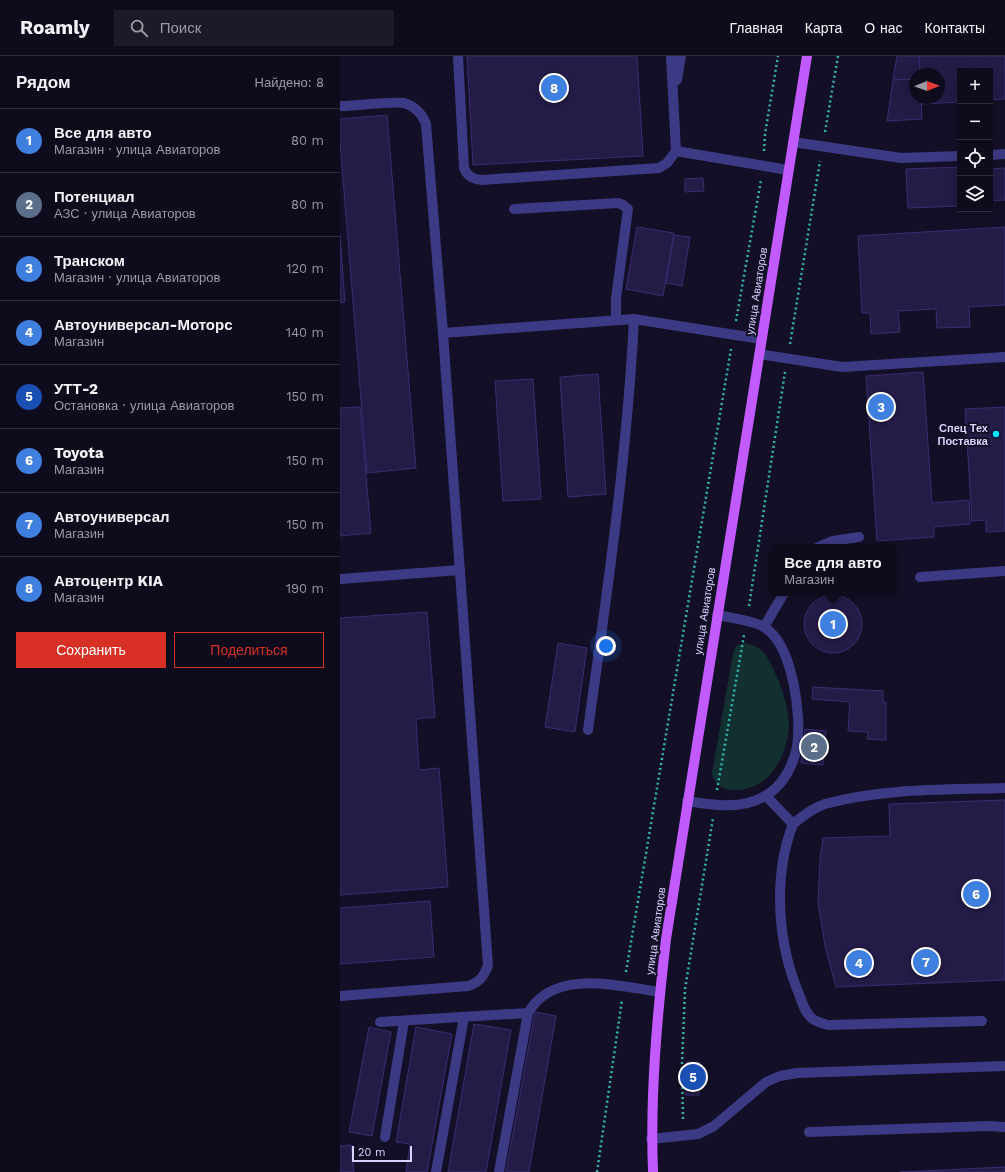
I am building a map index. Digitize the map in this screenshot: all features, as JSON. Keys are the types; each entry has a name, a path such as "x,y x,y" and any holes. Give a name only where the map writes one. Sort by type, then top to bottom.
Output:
{"main road":[{"name":"улица Авиаторов","path":"652,1172 651,1139 654,1054 666,939 807,56"}],"lane":[{"path":"458,56 464,168 468,175 474,179 482,180 658,168 667,163 676,151 672,56"},
{"path":"673,102 681,56"},
{"path":"340,106 403,103 422,115 426,124 443,333 488,966 484,976 477,983 468,986 340,996"},
{"path":"793,142 901,158 957,156"},
{"path":"676,151 788,170"},
{"path":"993,155 1005,154"},
{"path":"514,209 618,203 624,204 628,209 616,298 616,319"},
{"path":"443,333 616,319 634,319 761,339"},
{"path":"588,730 618,505 631,371 634,319"},
{"path":"759,354 842,367 1005,358"},
{"path":"826,544 833,541 859,537"},
{"path":"340,579 460,570"},
{"path":"920,577 1005,571"},
{"path":"764,627 782,596"},
{"path":"687,801 715,805 743,804 766,796 779,786 788,772 796,747 798,724 797,707 787,659 779,644 764,627 717,615"},
{"path":"982,1021 828,1025 814,1020 805,1009 796,988 788,960 783,932 781,882 788,839 793,824 808,812 824,805 875,795 902,792 1005,788"},
{"path":"766,796 793,824"},
{"path":"499,1172 528,1013 534,1002 542,995 568,986 588,983 660,992"},
{"path":"380,1022 528,1013"},
{"path":"436,1172 464,1017"},
{"path":"385,1137 404,1021"},
{"path":"651,1139 698,1134 714,1126 766,1082 780,1076 796,1073 1005,1066"},
{"path":"809,1132 990,1126 1005,1127"}],"path":[{"path":"597,1172 624,987 660,764 763,166 765,134 778,56"},
{"path":"683,1119 682,1065 685,989 746,622 787,359 838,56"}],"green space":[{"path":"744,643 751,644 760,649 770,662 785,698 789,726 783,753 769,776 763,782 755,786 746,789 729,790 721,787 715,781 712,773 733,654 736,646"}],"building":[{"path":"467,56 637,56 643,156 473,165"},
{"path":"897,56 919,56 920,68 909,68 909,79 893,80"},
{"path":"919,56 1005,56 1005,99 993,100 993,68 957,68 957,102 945,103 945,68 920,68"},
{"path":"909,79 909,104 921,104 922,119 887,121 893,80"},
{"path":"387,115 416,468 367,473 340,142 340,119"},
{"path":"957,167 957,206 908,208 906,169"},
{"path":"1005,168 1005,200 993,201 993,169"},
{"path":"703,178 704,191 685,192 685,179"},
{"path":"637,227 674,233 663,296 626,289"},
{"path":"1005,227 1005,305 969,307 970,327 937,328 936,309 898,311 900,332 871,334 870,313 862,313 858,236"},
{"path":"340,235 345,302 340,303"},
{"path":"674,235 690,237 682,286 666,283"},
{"path":"923,372 932,503 969,500 970,524 934,527 934,537 877,541 866,376"},
{"path":"598,374 606,494 568,497 560,377"},
{"path":"533,379 541,499 503,501 495,381"},
{"path":"360,407 371,533 340,536 340,408"},
{"path":"1005,407 1005,531 986,532 986,520 972,521 965,409"},
{"path":"824,596 844,597 854,603 862,618 862,630 854,645 839,653 827,653 812,645 804,630 804,618 812,603"},
{"path":"427,612 435,717 416,719 419,770 439,768 448,887 340,895 340,618"},
{"path":"558,643 587,648 575,732 545,727"},
{"path":"813,687 883,691 883,702 886,702 886,740 867,739 868,732 848,731 850,702 812,699"},
{"path":"805,729 826,731 823,765 801,763"},
{"path":"1005,800 1005,980 836,987 825,946 818,903 820,860 823,838 890,836 889,804"},
{"path":"430,901 434,957 340,964 340,908"},
{"path":"535,1012 556,1016 529,1172 506,1172"},
{"path":"474,1024 511,1030 486,1172 448,1172"},
{"path":"369,1027 391,1032 372,1136 349,1132"},
{"path":"416,1027 452,1034 427,1172 406,1172 410,1144 396,1142"},
{"path":"686,1062 699,1062 699,1095 686,1095"},
{"path":"351,1145 354,1172 340,1172 340,1146"},
{"path":"1005,1167 1005,1172 900,1172"}],"place":[{"name":"Автоцентр KIA","path":"554,88"},
{"name":"Транском","path":"881,407"},
{"name":"Спец Тех Поставка","path":"996,434"},
{"name":"Все для авто","path":"833,624"},
{"name":"Потенциал","path":"814,747"},
{"name":"Toyota","path":"976,894"},
{"name":"Автоуниверсал","path":"926,962"},
{"name":"Автоуниверсал-Моторс","path":"859,963"},
{"name":"УТТ-2","path":"693,1077"}]}
